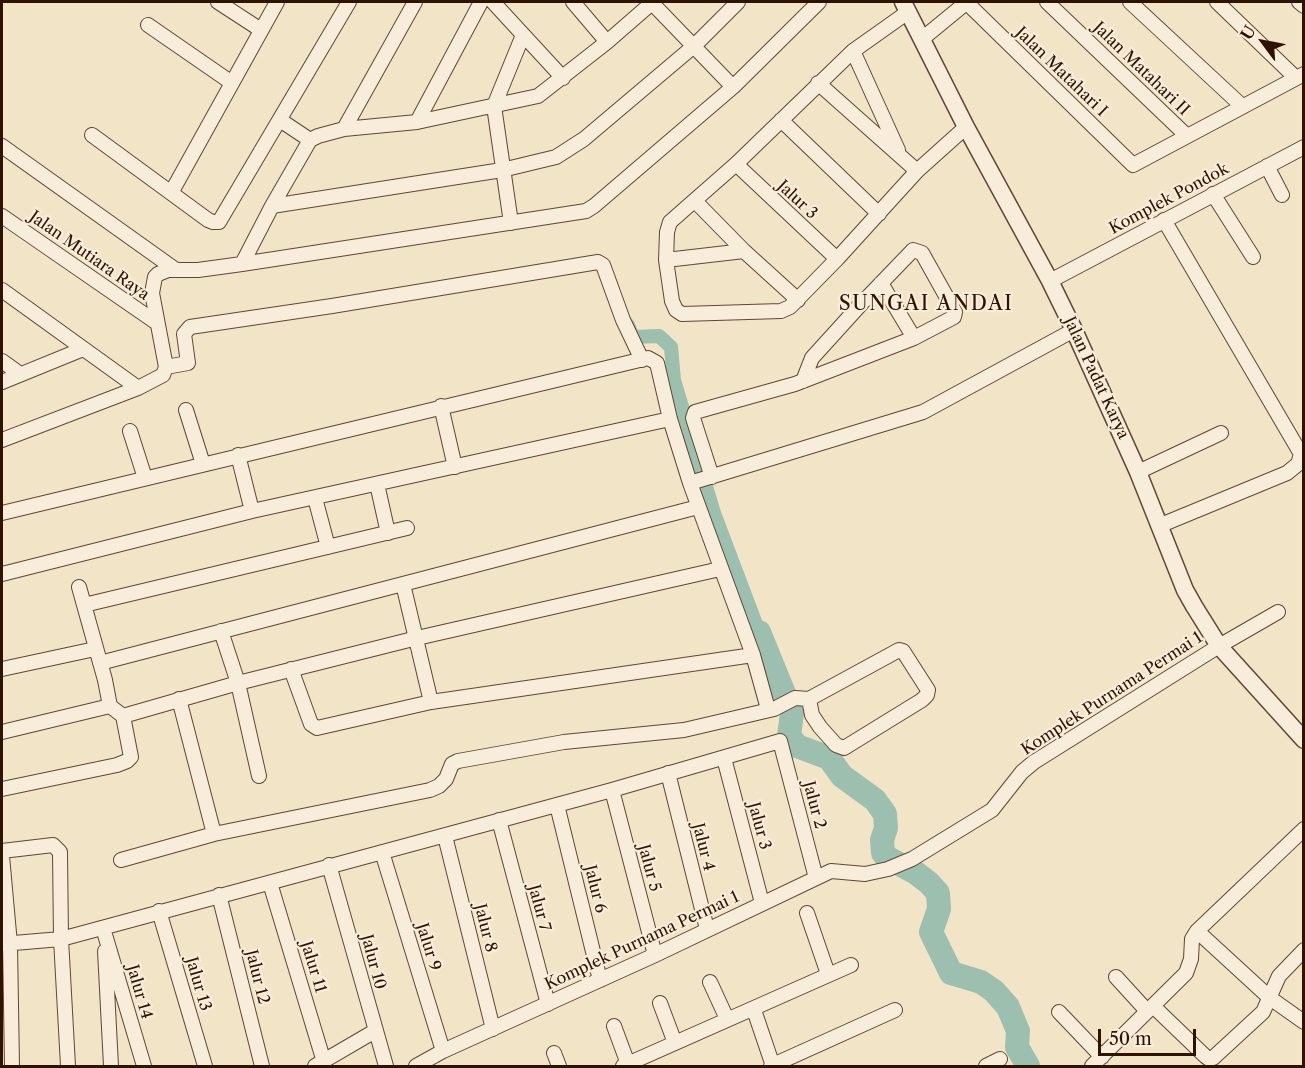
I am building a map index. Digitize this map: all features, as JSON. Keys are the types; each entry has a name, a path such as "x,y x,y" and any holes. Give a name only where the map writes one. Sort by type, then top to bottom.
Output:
{"street":[{"path":"218,2 261,30"},
{"path":"171,193 277,2"},
{"path":"92,135 208,220 219,222 349,2"},
{"path":"344,129 415,2"},
{"path":"417,122 481,2"},
{"path":"493,2 563,78"},
{"path":"573,2 607,42"},
{"path":"242,264 310,140 344,129 417,122 538,96 607,42 652,2 733,87"},
{"path":"272,206 502,170 546,160 570,149 693,46 738,2"},
{"path":"2,440 138,388 159,378 165,372 152,293 155,277 168,270 198,270 242,264 576,213 594,206 733,87 819,2"},
{"path":"921,39 967,2"},
{"name":"Jalan Matahari I","path":"967,2 1133,165 1187,136"},
{"name":"Jalan Matahari II","path":"1047,2 1187,136"},
{"path":"1130,2 1242,106"},
{"path":"1187,136 1300,76 1217,2"},
{"path":"1299,2 1304,6"},
{"path":"905,7 818,83 736,164 670,222 667,232 666,260 672,301 676,310 682,314 780,311 798,300 917,171 966,127"},
{"name":"Jalan Padat Karya","path":"905,7 1074,330 1161,525 1185,590 1219,646 1304,740"},
{"path":"148,25 232,83"},
{"path":"511,223 494,106 523,35"},
{"path":"853,51 900,154"},
{"path":"818,83 917,171"},
{"path":"280,120 310,140"},
{"path":"781,120 879,214"},
{"path":"2,146 176,270"},
{"name":"Komplek Pondok","path":"1050,281 1304,147"},
{"name":"Jalur 3","path":"736,164 837,259"},
{"path":"1267,166 1282,195"},
{"path":"1213,195 1253,257"},
{"path":"695,201 744,251 798,300"},
{"name":"Jalan Mutiara Raya","path":"2,216 157,324"},
{"path":"1161,525 1287,473 1298,464 1301,454 1164,220"},
{"path":"774,707 698,507 702,480 693,417 695,412 803,381 914,338 950,320 955,312 922,253 913,250 812,358 803,381"},
{"path":"666,260 744,251"},
{"path":"166,367 188,363 184,334 193,326 332,306 598,262 603,265 623,320 642,360"},
{"path":"882,283 914,338"},
{"path":"2,290 138,388"},
{"path":"702,480 923,412 1074,330"},
{"path":"2,382 83,349"},
{"path":"2,513 648,358 657,363 670,419 702,480"},
{"path":"2,361 20,374"},
{"path":"441,406 455,467"},
{"path":"186,410 203,464"},
{"path":"2,574 252,511 670,419"},
{"path":"130,431 144,478"},
{"path":"1138,472 1221,433"},
{"path":"237,455 252,511"},
{"path":"376,484 388,533"},
{"path":"315,498 327,547"},
{"path":"100,663 698,507"},
{"path":"84,605 407,528"},
{"path":"123,716 291,669 720,569"},
{"path":"403,584 432,702"},
{"path":"2,789 117,765 131,757 123,716 110,706 79,588"},
{"name":"Komplek Purnama Permai 1","path":"416,1066 831,871 865,874 888,869 912,859 992,810 1022,772 1034,762 1219,646 1278,612"},
{"path":"221,631 238,683 260,776"},
{"path":"3,665 95,649"},
{"path":"121,860 214,834 430,790 439,786 446,779 452,764 459,761 564,742 684,730 774,707 802,699 899,650 903,651 927,690 927,695 922,700 844,748 836,745 820,727 802,699"},
{"path":"291,669 311,724 317,728 432,702 753,655"},
{"path":"179,699 214,834"},
{"path":"2,732 110,706"},
{"name":"Jalur 2","path":"724,758 780,741 816,878"},
{"path":"6,944 61,939 724,758"},
{"name":"Jalur 3","path":"724,758 762,903"},
{"name":"Jalur 4","path":"668,773 707,929"},
{"name":"Jalur 5","path":"612,790 655,955"},
{"name":"Jalur 6","path":"557,805 600,980"},
{"name":"Jalur 7","path":"499,820 548,1004"},
{"path":"1059,1012 1097,1062 1186,973 1190,966 1192,939 1197,931 1304,829"},
{"name":"Jalur 8","path":"445,836 493,1029"},
{"path":"2,851 53,845 60,852 61,939 68,1066"},
{"name":"Jalur 9","path":"381,852 443,1052"},
{"path":"2,856 12,1066"},
{"name":"Jalur 10","path":"329,865 386,1066"},
{"name":"Jalur 11","path":"270,883 320,1064"},
{"name":"Jalur 12","path":"219,895 262,1066"},
{"name":"Jalur 13","path":"159,911 205,1066"},
{"path":"807,913 828,974"},
{"path":"103,928 111,1066"},
{"name":"Jalur 14","path":"103,928 144,1066"},
{"path":"1197,931 1270,998 1304,1023"},
{"path":"1116,977 1209,1059 1258,1018 1279,976 1304,950"},
{"path":"614,1026 625,1066 851,965"},
{"path":"710,982 727,1019"},
{"path":"660,1003 675,1043"},
{"path":"754,1010 772,1066 895,1010"},
{"path":"320,1064 375,1031"},
{"path":"986,1066 1000,1059"}],"waterway":[{"path":"628,325 633,337 659,336 671,347 674,380 714,513 759,632"},
{"path":"759,632 792,713 789,736 797,746 829,758 842,776 875,800 885,814 883,853 916,873 938,893 939,909 931,932 951,973 981,982 994,991 1008,1007 1018,1031 1017,1047 1028,1066"}],"district":[{"name":"SUNGAI ANDAI","path":"926,304"}]}
